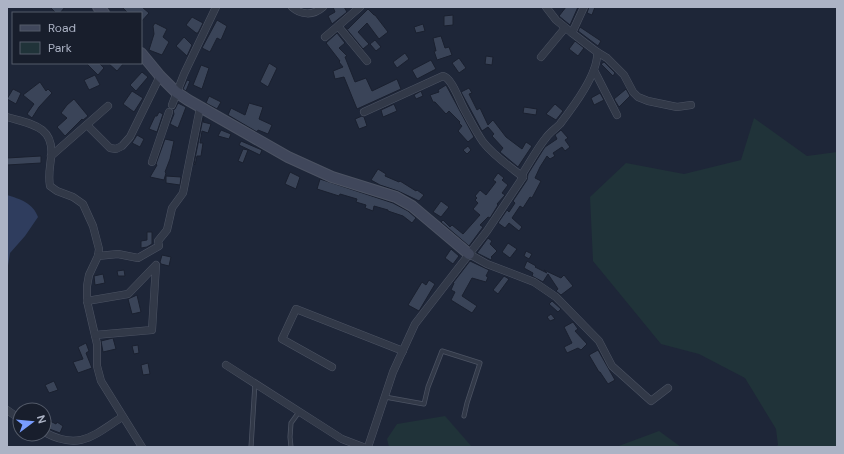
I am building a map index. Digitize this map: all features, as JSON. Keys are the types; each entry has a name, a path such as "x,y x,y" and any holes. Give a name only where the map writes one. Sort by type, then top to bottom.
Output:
{"street":[{"path":"152,162 176,92 216,7"},
{"path":"292,7 302,14 313,12 323,7"},
{"path":"325,37 360,7"},
{"path":"546,7 556,20 565,28 607,58 624,75 633,92 638,97 648,101 677,107 691,104"},
{"path":"572,33 584,7"},
{"path":"338,26 367,61"},
{"path":"541,57 565,28"},
{"path":"368,447 393,372 415,324 487,231 523,177 523,173 545,139 559,124 581,94 594,70 598,59 597,52"},
{"path":"142,54 176,92 200,108 288,157 332,177 396,197 412,206 469,254 487,264 534,282 556,297 599,341 612,366 651,401 668,388"},
{"path":"594,70 618,115"},
{"path":"87,125 110,148 116,149 122,146 130,137 160,76"},
{"path":"364,112 443,76 446,77 451,82 464,110 483,141 497,157 523,177"},
{"path":"51,156 108,106"},
{"path":"98,256 118,254 138,258 159,246 158,241 167,230 172,208 183,193 200,108"},
{"path":"7,117 42,129 48,136 51,156 48,177 50,186 57,191 73,196 83,204 93,226 99,249 98,256 88,275 87,286 88,300 97,344 97,366 101,381 142,447"},
{"path":"88,300 128,294 156,265 152,330 95,335"},
{"path":"332,367 282,339 296,309 402,351"},
{"path":"226,365 342,439 363,447"},
{"path":"52,436 77,444 122,417"}],"lane":[{"path":"385,397 424,404 428,387 442,351 480,363 464,416"},
{"path":"251,447 255,383"},
{"path":"290,447 291,423 300,411"}],"green space":[{"path":"754,118 807,156 837,152 837,447 776,447 778,445 776,429 745,378 699,354 661,344 593,261 590,197 626,163 684,174 741,160"},
{"path":"445,416 472,447 389,447 387,439 397,424"},
{"path":"659,431 681,447 616,447"}],"water":[{"path":"7,195 21,200 29,205 36,212 38,217 25,236 10,253 7,272"}],"building":[{"path":"50,7 65,7 61,12 55,12"},
{"path":"122,7 142,7 149,13 142,21 142,12 127,12"},
{"path":"333,7 344,7 347,12 332,24 328,16 335,12"},
{"path":"566,7 578,7 570,25 559,16"},
{"path":"589,7 595,7 592,15 587,13"},
{"path":"368,9 375,15 388,32 379,39 367,23 358,32 369,44 363,49 345,27 348,29"},
{"path":"453,15 453,25 444,26 444,16"},
{"path":"192,17 203,23 198,33 186,25"},
{"path":"217,20 227,26 221,40 217,38 210,52 202,48"},
{"path":"155,23 167,29 163,37 169,42 162,55 149,50 154,34 153,26"},
{"path":"423,24 425,31 416,33 414,27"},
{"path":"580,27 601,41 598,46 578,31"},
{"path":"337,33 345,43 339,48 347,56 345,57 355,82 366,78 372,91 397,79 401,89 357,109 344,77 335,79 333,71 343,67 326,43"},
{"path":"441,36 445,48 449,47 452,55 437,60 434,51 436,51 433,38"},
{"path":"184,37 192,45 187,56 176,46"},
{"path":"375,40 381,47 376,51 370,44"},
{"path":"575,41 584,48 578,56 569,49"},
{"path":"405,53 409,59 397,68 393,62"},
{"path":"486,56 493,57 492,65 485,64"},
{"path":"459,58 466,68 459,73 452,63"},
{"path":"431,60 436,69 417,79 412,70"},
{"path":"604,62 615,73 613,76 601,64"},
{"path":"269,63 277,68 268,87 260,82"},
{"path":"87,64 100,64 104,68 98,75"},
{"path":"109,64 123,64 117,71"},
{"path":"201,65 209,68 202,89 193,85"},
{"path":"142,72 148,77 136,91 130,85"},
{"path":"95,75 100,85 89,90 84,80"},
{"path":"187,80 190,81 186,91 183,89"},
{"path":"40,82 46,91 48,89 52,93 39,107 32,118 27,114 34,104 23,95"},
{"path":"446,85 474,137 468,142 458,131 462,126 459,123 460,122 449,111 446,114 435,102 433,102 430,95 439,92 438,90"},
{"path":"469,88 472,93 469,94 477,110 480,108 488,125 493,120 506,137 522,149 526,142 532,146 518,167 500,152 503,148 492,136 494,134 488,127 482,131 461,92"},
{"path":"13,89 21,93 16,104 7,99"},
{"path":"626,89 630,96 619,107 614,99"},
{"path":"132,91 143,98 134,112 123,104"},
{"path":"421,91 423,96 416,99 414,95"},
{"path":"600,93 604,100 594,105 591,98"},
{"path":"209,96 221,102 217,109 206,103"},
{"path":"74,99 88,116 83,120 82,119 65,136 57,127 67,118 61,113"},
{"path":"178,103 186,107 178,128 170,124 174,114 173,110"},
{"path":"249,103 263,107 259,119 272,125 268,134 258,130 257,132 228,115 231,108 245,115"},
{"path":"394,104 397,111 383,117 381,110"},
{"path":"555,104 563,111 556,120 546,114"},
{"path":"524,107 537,109 536,115 523,113"},
{"path":"159,112 163,114 157,132 149,129 155,116 157,116"},
{"path":"362,116 364,117 367,126 359,129 355,119"},
{"path":"203,118 203,122 211,124 208,133 202,131 200,143 203,143 201,156 197,156 195,165 194,164"},
{"path":"221,130 231,134 229,139 218,136"},
{"path":"561,130 568,138 565,140 570,147 565,151 562,147 553,153 555,156 550,159 547,156 540,167 535,178 541,181 532,198 530,197 523,208 520,206 512,218 522,227 519,231 509,223 505,228 498,223 507,210 509,212 515,203 513,201 527,180 528,174 545,147 557,139 555,135"},
{"path":"137,135 144,139 140,147 132,143"},
{"path":"165,139 174,141 164,180 150,177 157,165 156,164"},
{"path":"241,141 262,150 260,155 239,145"},
{"path":"468,146 471,150 467,154 463,150"},
{"path":"243,149 248,150 243,163 238,161"},
{"path":"41,156 41,163 7,165 7,158"},
{"path":"378,169 386,174 385,176 399,182 400,181 424,195 419,201 371,180"},
{"path":"290,172 300,177 296,189 285,184"},
{"path":"498,173 504,178 502,180 508,185 502,193 505,195 497,204 498,205 490,218 488,217 480,225 483,227 469,246 441,222 443,220 450,227 452,225 463,234 480,215 473,209 478,203 475,200 477,198 475,196 480,190 486,195 496,182 493,180"},
{"path":"166,176 181,177 180,185 166,183"},
{"path":"320,179 393,203 408,211 416,218 412,223 403,216 388,210 374,206 373,211 365,208 366,205 356,202 357,199 340,194 339,196 317,189"},
{"path":"441,201 449,207 441,217 433,212"},
{"path":"147,232 152,232 152,244 141,248 141,241 147,240"},
{"path":"488,238 492,241 490,244 497,251 491,257 491,260 477,253"},
{"path":"508,243 517,249 510,258 502,252"},
{"path":"451,249 459,256 453,264 445,258"},
{"path":"526,251 532,254 529,259 524,256"},
{"path":"162,255 171,257 169,266 161,264 160,262"},
{"path":"470,261 489,270 486,276 488,277 486,282 472,278 462,296 477,306 472,313 451,300 455,292 451,290 453,283"},
{"path":"527,261 547,273 544,270 561,278 564,275 573,286 561,295 556,291 558,289 548,274 543,282 532,276 533,273 524,268"},
{"path":"124,270 125,276 118,276 117,271"},
{"path":"103,274 105,283 95,285 94,276"},
{"path":"504,276 509,279 498,294 493,290"},
{"path":"429,280 435,284 419,311 408,305 422,282 426,285"},
{"path":"137,295 141,312 132,314 128,299"},
{"path":"552,301 561,309 558,312 549,304"},
{"path":"551,314 555,319 550,321 547,317"},
{"path":"573,322 578,329 575,331 587,344 581,350 578,348 567,353 564,347 572,343 564,327"},
{"path":"113,338 116,349 103,352 101,341"},
{"path":"86,343 89,351 86,353 92,368 78,373 73,362 83,359 78,347"},
{"path":"138,345 139,353 134,354 132,346"},
{"path":"598,350 615,380 608,384 589,355"},
{"path":"148,363 150,374 143,375 141,365"},
{"path":"54,381 58,390 49,393 45,385"},
{"path":"52,422 56,424 57,422 63,426 60,433 52,430"}]}
